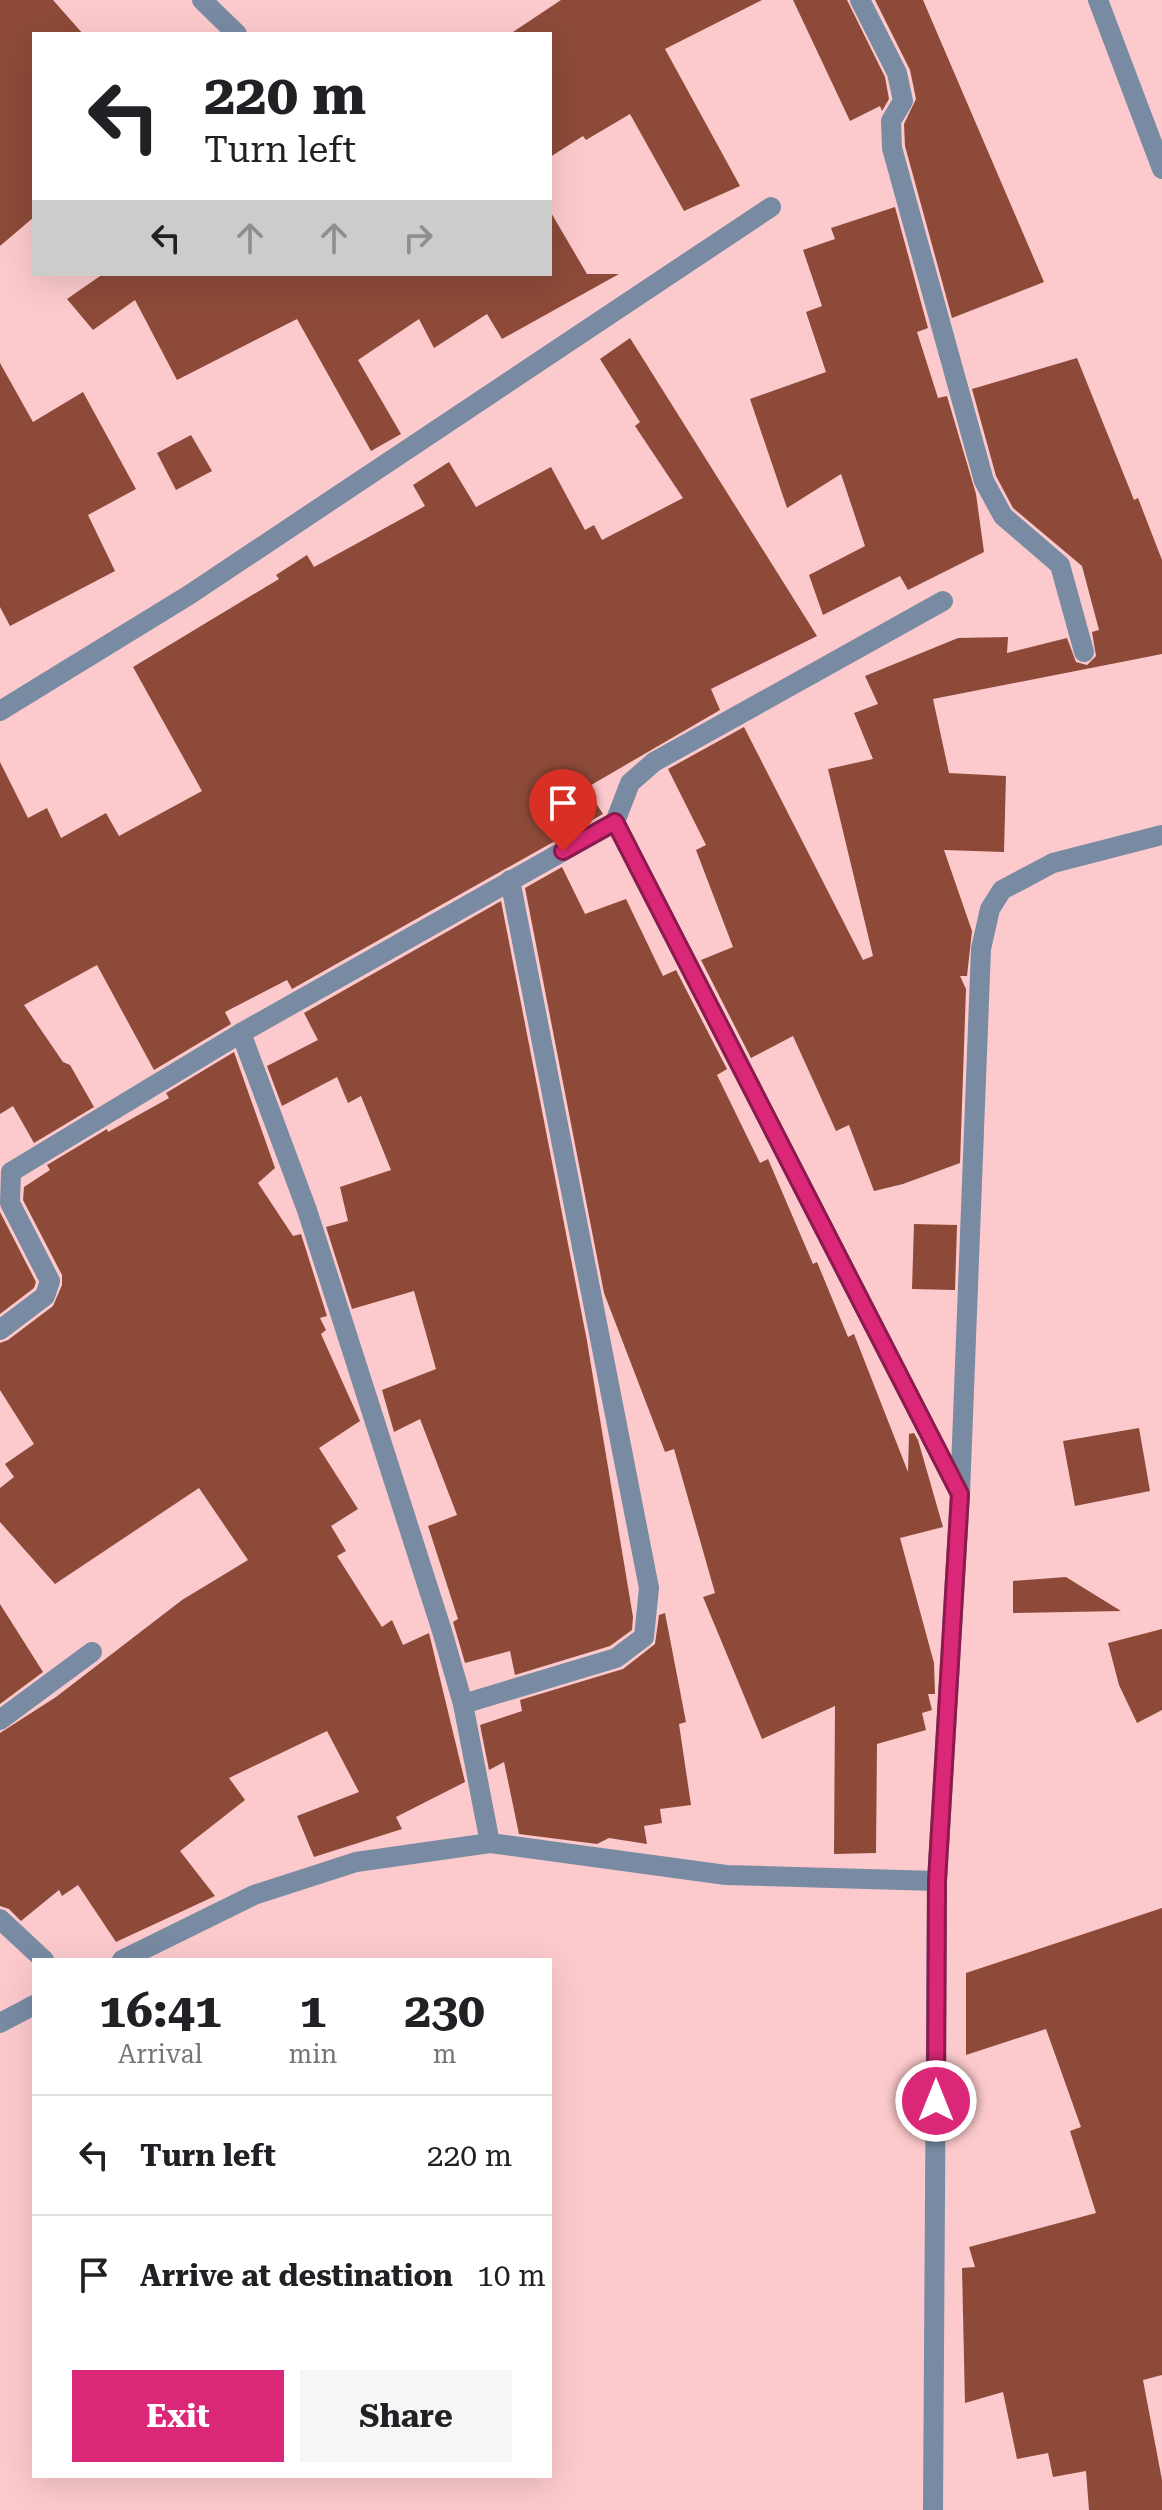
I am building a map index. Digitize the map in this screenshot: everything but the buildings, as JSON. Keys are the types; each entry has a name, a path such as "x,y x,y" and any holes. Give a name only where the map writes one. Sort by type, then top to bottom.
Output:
{"street":[{"path":"202,0 235,32"},
{"path":"860,0 897,73 903,101 891,121 892,148 984,481 1003,516 1060,565 1084,652"},
{"path":"1098,0 1162,169"},
{"path":"0,711 189,595 771,207"},
{"path":"0,1330 45,1296 50,1281 10,1203 11,1172 241,1033 615,822 630,783 654,762 943,601"},
{"path":"615,822 960,1494"},
{"path":"933,2510 937,1881 960,1494 981,949 990,909 1002,890 1053,863 1162,835"},
{"path":"463,1704 616,1658 644,1637 649,1588 510,880"},
{"path":"241,1033 307,1210 463,1704 490,1843"},
{"path":"0,1720 92,1652"},
{"path":"126,1958 254,1895 356,1862 490,1843 726,1875 937,1881"},
{"path":"0,1919 42,1958"},
{"path":"0,2023 32,2006"}],"route":[{"path":"563,851 615,822 960,1494 937,1881 936,2101"}]}
